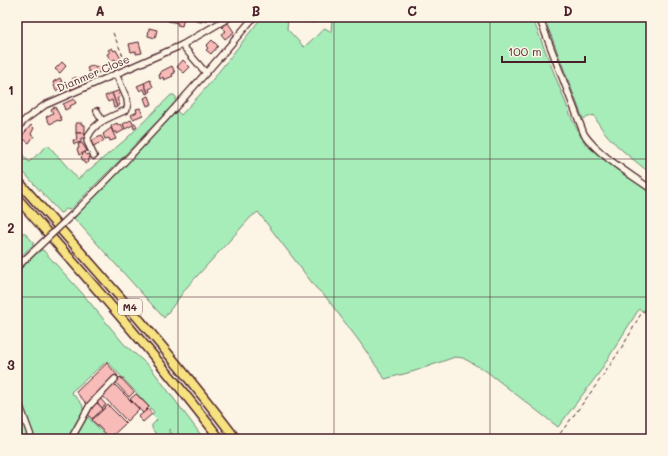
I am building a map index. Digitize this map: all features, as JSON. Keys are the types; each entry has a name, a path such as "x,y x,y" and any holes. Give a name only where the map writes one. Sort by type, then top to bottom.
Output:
{"highway":[{"name":"M4","path":"17,180 135,313 205,398 236,439"},
{"name":"M4","path":"17,198 127,323 196,407 220,439"}],"street":[{"name":"Dianmer Close","path":"17,128 44,105 182,45 230,17"},
{"path":"17,267 131,156 254,17"},
{"path":"539,17 584,134 600,152 651,189"},
{"path":"182,45 206,73"},
{"path":"94,156 88,141 94,129 102,121 126,110 128,107 127,99 116,74"},
{"path":"97,111 102,121"},
{"path":"71,439 92,402 115,379"},
{"path":"17,398 32,439"}],"path":[{"path":"113,33 128,69"},
{"path":"556,439 624,344 642,312 651,305"}],"green space":[{"path":"262,17 288,17 287,29 304,47 325,28 331,32 332,17 532,17 572,119 587,146 651,193 651,316 639,309 599,373 558,427 486,371 463,358 455,357 415,371 385,379 325,296 316,288 258,212 251,217 187,287 164,318 74,218 177,111 181,115 205,89"},
{"path":"544,17 651,17 651,174 612,140 599,124 594,115 583,119"},
{"path":"171,95 176,97 176,102 70,210 66,209 60,213 17,165 17,148 29,162 48,145 78,179 125,140"},
{"path":"24,232 33,242 33,245 17,260 17,240"},
{"path":"39,250 43,250 82,293 124,344 151,368 204,439 173,439 169,429 168,437 163,438 158,436 152,428 152,425 157,420 152,415 154,412 107,361 71,392 82,404 84,412 70,439 35,439 17,392 17,272"},
{"path":"17,403 30,439 17,439"},
{"path":"87,416 109,439 103,435 100,439 74,439"}],"building":[{"path":"169,17 184,17 182,26 177,25 178,23 168,21"},
{"path":"198,17 208,17 207,21 203,20 202,22 196,21"},
{"path":"312,17 316,21 313,23 310,20 307,22 303,18"},
{"path":"228,23 234,32 225,39 221,34 226,31 222,27"},
{"path":"149,28 157,30 155,38 148,36"},
{"path":"212,40 218,46 211,54 206,50 208,48 206,46"},
{"path":"139,42 142,53 136,54 136,51 131,52 129,44"},
{"path":"112,48 114,51 116,50 121,59 111,61 107,54 110,53 108,50"},
{"path":"183,60 190,67 184,73 177,67"},
{"path":"62,62 66,66 60,73 55,69"},
{"path":"93,65 95,68 99,66 102,71 91,76 87,68"},
{"path":"172,66 175,73 172,74 173,76 164,80 163,77 160,79 160,72"},
{"path":"85,76 88,83 80,86 77,79"},
{"path":"76,77 80,86 72,90 71,88 69,89 67,84 73,82 72,79"},
{"path":"60,78 65,88 61,90 60,88 56,91 53,82"},
{"path":"150,80 153,87 149,89 150,92 148,93 144,83"},
{"path":"144,83 148,93 146,94 144,89 140,91 137,86"},
{"path":"118,91 120,97 117,99 120,105 117,107 112,93"},
{"path":"112,93 117,107 114,108 112,100 108,102 105,96"},
{"path":"149,96 152,104 147,106 144,98"},
{"path":"74,99 76,103 65,110 63,104"},
{"path":"55,107 62,120 58,120 50,124 46,117 53,113 51,109"},
{"path":"140,108 143,115 133,119 131,115 137,112 136,109"},
{"path":"131,120 137,127 134,129 133,125 125,129 123,124"},
{"path":"76,123 82,123 82,125 85,125 85,133 76,133"},
{"path":"117,123 118,125 121,124 124,130 117,134 117,132 113,132 111,126"},
{"path":"31,125 34,128 31,134 34,136 29,143 21,137"},
{"path":"111,128 116,139 110,141 109,138 105,139 103,134"},
{"path":"76,133 85,133 85,138 81,138 81,142 74,144 73,140 77,140"},
{"path":"101,136 104,141 93,146 91,141"},
{"path":"82,143 87,151 79,155 77,149 79,148 78,144"},
{"path":"85,152 86,155 88,154 90,159 88,160 89,162 85,164 81,157"},
{"path":"107,363 118,376 87,404 76,392"},
{"path":"120,377 134,392 129,397 115,382"},
{"path":"113,383 139,409 127,421 101,394"},
{"path":"136,394 149,407 143,413 130,399"},
{"path":"98,396 106,405 102,408 95,400"},
{"path":"95,401 103,409 92,419 87,413 91,410 89,409"},
{"path":"108,405 126,423 110,438 92,420"},
{"path":"148,409 152,414 143,422 138,417"}]}
